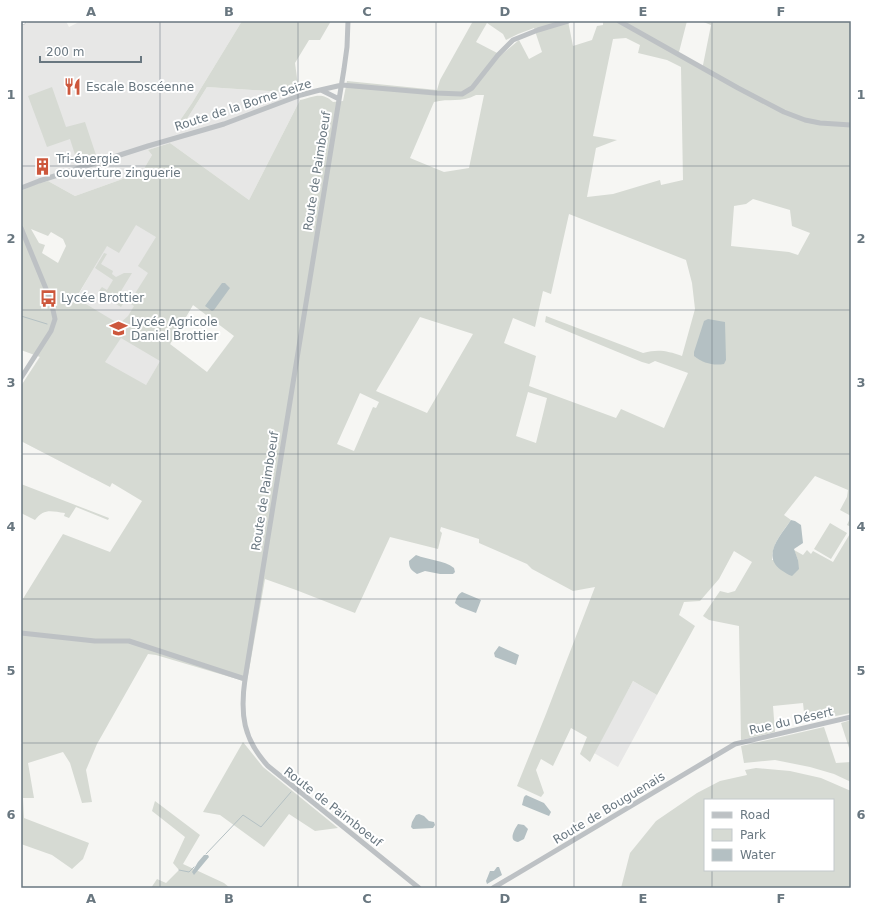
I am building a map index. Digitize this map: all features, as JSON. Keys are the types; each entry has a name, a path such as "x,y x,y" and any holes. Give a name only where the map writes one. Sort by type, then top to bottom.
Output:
{"street":[{"name":"Route de Paimboeuf","path":"348,21 348,47 245,679 242,705 243,722 251,744 261,759 275,774 419,888"},
{"name":"Route de la Borne Seize","path":"21,188 148,146 220,125 302,95 342,85 462,94 472,88 498,55 513,40 538,30 568,21"},
{"path":"619,21 746,93 784,112 805,120 836,125 851,124"},
{"path":"321,90 339,99"},
{"path":"21,228 51,301 55,319 51,331 21,378"},
{"path":"21,633 95,641 129,641 245,679"},
{"name":"Rue du Désert","path":"735,744 851,717"},
{"name":"Route de Bouguenais","path":"493,888 735,744"}],"shaded area":[{"path":"33,21 66,21 69,27 81,21 242,21 192,103 174,129 180,130 207,87 299,93 300,100 249,200 170,143 148,150 152,155 142,172 75,196 48,181 21,191 21,25"},
{"name":"Lycée Agricole Daniel Brottier","path":"130,205 222,255 92,478 21,441 21,386 69,311"},
{"path":"633,681 657,695 618,767 594,753"}],"green space":[{"path":"242,21 331,21 320,40 309,40 295,63 299,93 207,87 180,130 174,129 192,103"},
{"path":"473,21 568,21 573,46 592,40 597,26 603,25 603,21 687,21 678,56 702,70 711,25 701,21 851,21 851,516 840,510 847,497 848,490 815,476 784,515 791,520 776,543 772,554 772,560 798,560 794,550 803,555 807,550 811,554 813,551 833,562 851,532 851,713 805,722 803,703 773,706 775,732 741,740 739,626 709,620 703,616 720,591 728,593 735,591 752,562 734,551 719,579 700,601 684,602 679,615 695,626 657,695 633,681 590,762 580,754 587,737 571,728 553,766 541,759 536,770 544,793 541,797 517,786 595,587 573,591 532,569 527,564 479,543 479,539 441,527 440,531 442,533 438,549 390,537 355,613 265,579 247,682 156,655 148,654 97,744 86,770 92,802 82,803 70,763 63,752 28,763 34,798 23,798 24,818 89,843 83,859 72,869 52,855 21,844 21,602 63,534 110,552 142,501 112,483 110,487 21,441 21,386 40,357 21,350 21,191 33,185 48,181 75,196 142,172 152,155 148,150 170,143 249,200 300,100 313,96 321,96 333,102 343,101 347,81 437,90 440,80","holes":["487,23 503,34 506,40 534,28 542,52 529,59 519,40 501,55 476,42","626,38 640,45 638,53 667,60 681,67 683,180 661,185 660,180 613,194 587,197 596,148 617,140 593,136 613,39","476,95 484,95 469,168 444,172 410,158 434,102 460,100","753,199 790,210 792,226 810,233 798,255 789,252 731,246 734,206 746,204","569,214 686,260 692,283 695,309 682,356 663,351 643,353 546,316 545,322 642,362 649,364 655,361 688,373 664,428 621,409 616,418 529,386 536,356 504,343 513,318 535,327 543,291 551,294","136,225 156,237 138,266 148,273 129,303 134,306 128,316 119,324 76,298 107,246 119,253","31,229 48,236 51,232 63,239 66,246 58,263 42,253 45,245 39,243","193,305 234,336 207,372 170,344","420,317 473,334 427,413 376,391","121,338 160,361 146,385 105,362","528,392 547,398 536,443 516,436","360,393 379,402 376,408 373,407 354,451 337,444"]},
{"path":"52,87 66,127 85,122 97,158 78,164 70,139 47,147 28,96"},
{"path":"104,253 107,254 101,264 113,271 112,274 116,277 124,273 132,273 118,296 125,301 121,307 116,304 119,299 112,295 109,299 98,292 102,287 107,290 113,280 95,268"},
{"path":"21,484 109,518 108,520 76,507 69,518 64,516 65,513 48,511 38,516 35,520 21,513"},
{"path":"851,516 851,527 847,525"},
{"path":"830,523 847,533 831,559 814,549"},
{"path":"851,720 851,754 841,723"},
{"path":"824,727 836,763 851,762 851,782 834,774 810,767 775,760 744,763 741,746"},
{"path":"243,742 263,767 338,828 315,831 289,814 264,847 220,815 203,812"},
{"path":"756,768 790,771 821,778 851,791 851,888 621,888 630,853 656,821 697,793 720,781 747,775 745,770"},
{"path":"155,801 200,835 183,864 224,883 230,888 151,888 157,879 166,883 179,870 173,863 185,837 152,811"}],"water":[{"path":"222,283 225,283 230,288 212,311 205,306"},
{"path":"708,319 725,322 726,360 724,364 716,365 708,363 694,356 704,321"},
{"path":"791,520 801,525 803,543 794,549 798,560 799,569 792,576 781,570 775,564 773,558 773,552 778,538"},
{"path":"416,555 446,563 454,568 455,572 453,574 440,574 425,571 417,574 409,565 409,561"},
{"path":"462,592 481,600 476,613 460,607 455,603 458,595"},
{"path":"499,646 519,655 516,665 495,657 494,653"},
{"path":"526,795 544,803 551,812 549,816 522,805"},
{"path":"419,814 424,816 429,821 434,822 435,825 433,828 413,829 411,827 416,815"},
{"path":"518,824 524,825 528,829 524,839 518,842 513,840 513,837"},
{"path":"204,855 208,855 209,857 194,875 192,872"},
{"path":"497,867 499,867 502,875 487,884 486,881 490,871 494,871"}],"waterway":[{"path":"21,316 47,324"},
{"path":"206,854 243,815 261,827 291,792"},
{"path":"179,870 189,872 194,867"}],"place":[{"name":"Escale Boscéenne","path":"73,87"},
{"name":"Tri-énergie couverture zinguerie","path":"43,166"},
{"name":"Lycée Brottier","path":"48,298"},
{"name":"Lycée Agricole Daniel Brottier","path":"118,329"}]}
